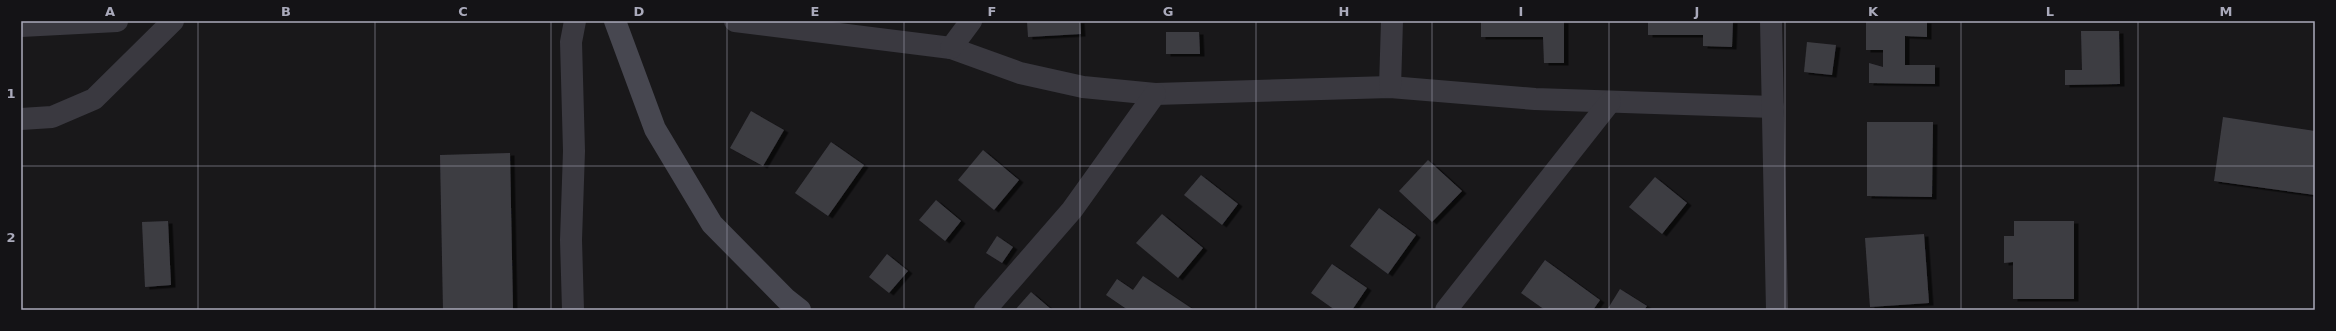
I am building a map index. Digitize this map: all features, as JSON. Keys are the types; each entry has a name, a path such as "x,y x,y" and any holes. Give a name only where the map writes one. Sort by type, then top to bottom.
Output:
{"main road":[{"path":"615,21 655,128 712,224 786,299 800,310"}],"street":[{"path":"21,26 117,21"},
{"path":"21,120 52,117 94,99 173,21"},
{"path":"573,310 571,240 574,151 570,42 575,21"},
{"path":"735,21 950,48 1020,73 1083,87 1155,94 1390,87 1535,100 1773,107"},
{"path":"950,48 971,21"},
{"path":"1390,87 1392,21"},
{"path":"1772,21 1777,310"},
{"path":"985,310 1072,210 1155,94"},
{"path":"1446,310 1610,102"}],"building":[{"path":"1027,21 1080,21 1081,34 1028,37"},
{"path":"1481,21 1564,21 1564,63 1544,63 1543,37 1481,37"},
{"path":"1648,21 1733,21 1732,47 1703,46 1703,35 1648,35"},
{"path":"1866,21 1927,21 1927,37 1905,36 1905,65 1935,65 1935,84 1869,83 1869,63 1883,67 1883,50 1866,50"},
{"path":"2081,31 2119,31 2120,84 2065,85 2065,70 2082,70"},
{"path":"1166,32 1199,32 1200,54 1166,54"},
{"path":"1807,42 1836,45 1832,75 1804,72"},
{"path":"751,111 784,130 763,166 730,148"},
{"path":"2223,117 2315,131 2315,195 2214,181"},
{"path":"1867,122 1933,122 1932,197 1867,196"},
{"path":"831,142 864,165 828,216 795,193"},
{"path":"983,150 1019,180 994,210 958,180"},
{"path":"510,153 513,310 443,310 440,155"},
{"path":"1428,160 1462,191 1432,222 1399,191"},
{"path":"1201,175 1238,204 1222,225 1184,195"},
{"path":"1655,177 1687,203 1662,234 1629,207"},
{"path":"936,200 961,221 945,241 919,220"},
{"path":"1379,208 1416,235 1388,274 1350,246"},
{"path":"1162,214 1203,248 1178,278 1136,243"},
{"path":"168,221 171,285 145,287 142,222"},
{"path":"2014,221 2074,221 2074,299 2013,299 2013,262 2004,263 2004,236 2014,236"},
{"path":"1924,234 1929,303 1870,307 1865,238"},
{"path":"997,236 1013,247 1002,263 986,253"},
{"path":"887,254 908,271 889,293 869,277"},
{"path":"1545,260 1600,300 1593,310 1545,310 1521,293"},
{"path":"1332,264 1367,288 1352,310 1335,310 1311,293"},
{"path":"1143,276 1194,310 1128,310 1106,295 1117,279 1133,290"},
{"path":"1620,289 1647,306 1644,310 1607,310"},
{"path":"1031,292 1052,310 1015,310"}]}
